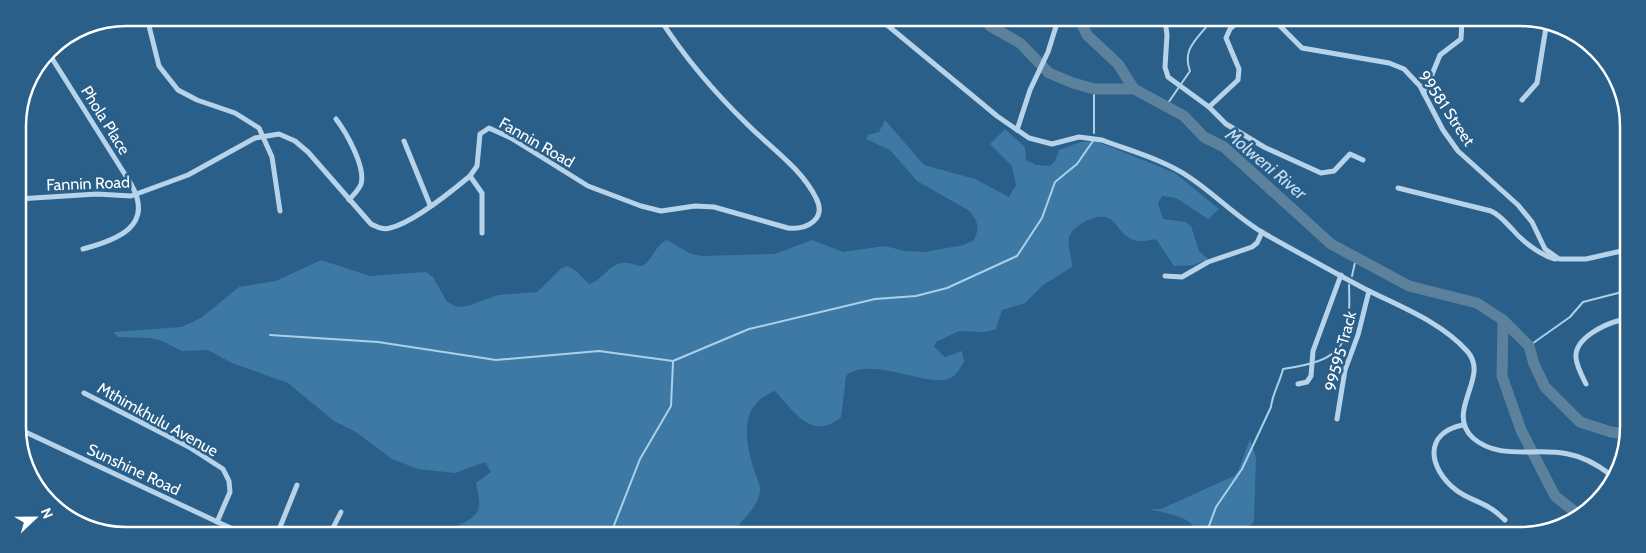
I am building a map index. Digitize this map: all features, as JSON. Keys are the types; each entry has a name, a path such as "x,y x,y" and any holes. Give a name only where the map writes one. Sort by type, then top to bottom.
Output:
{"street":[{"path":"149,26 159,66 178,90 197,100 245,117 257,125 272,157 280,211"},
{"name":"Fannin Road","path":"470,176 477,166 480,134 486,129 493,129 588,186 641,206 661,210 705,206 731,211 788,228 798,229 811,225 819,209 816,198 811,190 795,170 716,92 681,50 665,26"},
{"path":"888,26 997,116 1038,142 1052,144 1079,137 1102,140 1173,168 1189,177 1262,232 1421,317 1452,337 1471,356 1474,363 1474,378 1463,407 1464,425 1468,432 1481,444 1498,450 1566,453 1592,461 1608,472"},
{"path":"1017,130 1030,90 1042,66 1056,26"},
{"path":"1166,26 1165,67 1168,77 1209,107 1226,124 1254,141 1321,173 1334,171 1350,154 1363,160"},
{"path":"1209,107 1238,80 1239,69 1226,38 1233,26"},
{"name":"99581 Street","path":"1281,26 1302,48 1389,63 1404,69 1424,94 1443,130 1458,151 1518,205 1532,222 1545,249 1559,259"},
{"path":"1424,94 1440,54 1461,38 1462,26"},
{"path":"1522,100 1537,84 1546,30"},
{"name":"Phola Place","path":"53,60 137,195"},
{"path":"336,119 350,139 361,177 359,188 349,200"},
{"path":"262,135 279,134 295,141 371,224 384,229 398,225 470,176 482,193 482,233"},
{"name":"Fannin Road","path":"26,198 97,194 137,195 188,176 262,135"},
{"path":"404,141 430,205"},
{"path":"1398,188 1472,208 1491,211 1500,215 1513,231 1539,251 1559,259 1586,259 1620,251"},
{"path":"83,249 114,240 129,228 138,214 137,195"},
{"path":"1165,276 1182,277 1208,262 1252,247 1257,244 1262,232"},
{"path":"1298,384 1308,382 1311,376 1313,351 1340,275"},
{"name":"99595 Track","path":"1337,419 1345,370 1358,336 1370,291"},
{"path":"1586,384 1576,358 1577,351 1596,328 1620,320"},
{"name":"Mthimkhulu Avenue","path":"84,393 113,406 199,452 223,469 229,482 230,492 217,522"},
{"path":"1464,425 1452,427 1441,435 1434,444 1433,453 1436,463 1452,486 1466,496 1490,508 1505,520"},
{"name":"Sunshine Road","path":"26,432 228,527"},
{"path":"280,527 297,485"},
{"path":"334,527 341,512"}],"shaded area":[{"path":"885,120 924,165 975,179 1009,197 1016,185 1012,166 990,144 1005,129 1025,147 1026,160 1036,165 1050,166 1055,161 1059,150 1080,142 1096,141 1175,173 1219,209 1208,219 1176,198 1162,196 1158,203 1163,219 1185,222 1191,226 1199,251 1208,259 1193,265 1174,266 1156,239 1137,241 1124,234 1110,219 1097,217 1081,224 1070,234 1069,244 1072,267 1043,285 1025,303 1002,310 996,329 985,332 959,331 936,342 934,347 945,357 962,351 964,362 952,377 943,380 931,380 886,370 857,370 846,376 841,417 831,424 821,426 812,425 804,421 775,391 763,397 755,405 747,424 748,447 760,492 753,509 738,527 455,527 470,519 477,512 479,501 476,483 491,472 485,462 455,473 418,469 392,459 356,432 334,421 288,383 232,363 208,350 182,351 162,341 150,338 118,337 113,332 182,327 201,318 239,287 276,281 321,260 370,276 426,272 433,277 447,302 457,307 468,306 498,295 537,292 562,268 568,266 589,284 598,280 617,264 625,263 642,266 660,245 667,240 691,254 702,256 775,254 812,240 843,252 885,246 905,251 924,252 964,245 974,240 977,224 968,210 917,181 890,150 866,139 868,135 879,132"},
{"path":"1250,439 1256,457 1254,522 1248,527 1194,527 1184,519 1150,509 1161,509 1234,476 1239,469"}],"waterway":[{"name":"Molweni River","path":"990,26 1020,43 1049,73 1094,89 1134,89 1184,116 1204,137 1224,147 1331,244 1409,286 1477,303 1503,320 1502,376 1521,430 1555,496 1574,511"},
{"path":"1083,26 1087,35 1118,64 1134,89"},
{"path":"1166,106 1190,71 1188,63 1190,49 1207,26"},
{"path":"1094,89 1094,133"},
{"path":"270,335 378,342 496,360 599,351 673,361 749,329 875,299 916,296 947,288 1017,256 1042,218 1055,182 1077,164 1093,141"},
{"path":"1352,276 1356,258"},
{"path":"1209,527 1216,507 1242,469 1271,407 1283,369 1320,361 1332,354 1340,346 1345,336 1348,322 1349,285"},
{"path":"1529,346 1570,317 1583,302 1620,293"},
{"name":"Molweni River","path":"1503,320 1529,346 1534,364 1545,387 1580,422 1620,433"},
{"path":"613,527 640,459 671,406 673,362"}]}
